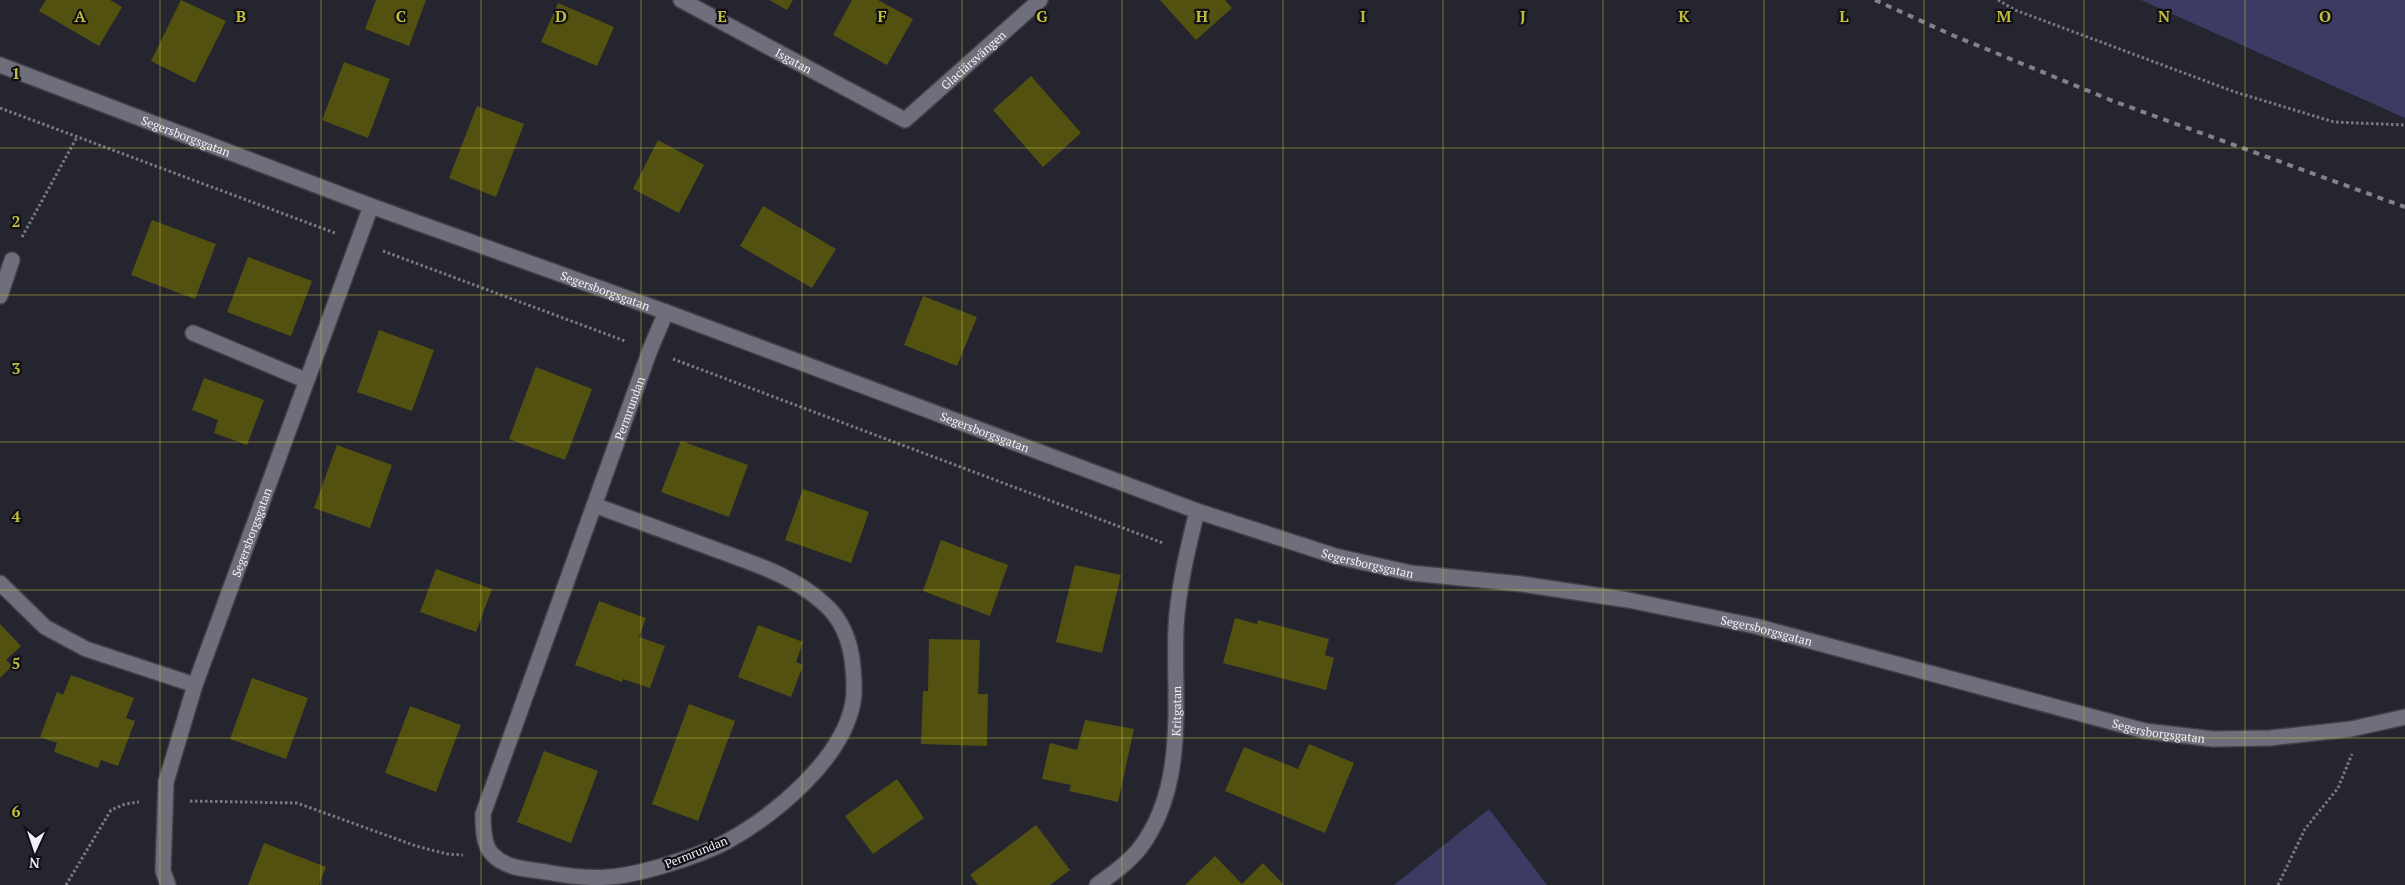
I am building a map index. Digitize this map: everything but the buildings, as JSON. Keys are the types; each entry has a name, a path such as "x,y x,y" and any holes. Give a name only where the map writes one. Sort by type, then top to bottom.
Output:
{"street":[{"name":"Isgatan","path":"681,0 906,120"},
{"name":"Glaciärsvängen","path":"906,120 1040,0"},
{"name":"Segersborgsgatan","path":"0,65 371,206 666,312 1197,511 1335,556 1411,573 1522,584 1628,600 1754,626 2145,731 2214,739 2270,738 2351,730 2405,717"},
{"name":"Segersborgsgatan","path":"168,885 163,871 166,782 195,685 305,380 371,206"},
{"path":"0,296 12,260"},
{"name":"Permrundan","path":"594,505 790,578 823,602 839,620 851,647 853,702 838,741 822,764 783,802 760,820 725,842 657,868 610,877 565,876 509,866 491,853 484,832 482,814 650,350 666,312"},
{"path":"193,333 305,380"},
{"name":"Kritgatan","path":"1097,885 1124,865 1140,847 1158,814 1172,771 1177,721 1176,625 1197,511"},
{"path":"0,583 44,627 86,649 195,685"}],"path":[{"path":"1998,0 2015,10 2235,92 2334,122 2405,125"},
{"path":"0,108 1188,552"},
{"path":"12,260 32,217 77,137"},
{"path":"2278,885 2306,828 2338,788 2353,753 2351,730"},
{"path":"66,885 111,810 125,804 164,800 297,803 416,846 447,854 472,856 491,853"}],"shaded area":[{"path":"2141,0 2405,0 2405,118"},
{"path":"1489,809 1547,885 1394,885"}],"railway":[{"path":"1875,0 1952,35 2113,101 2405,207"}]}
